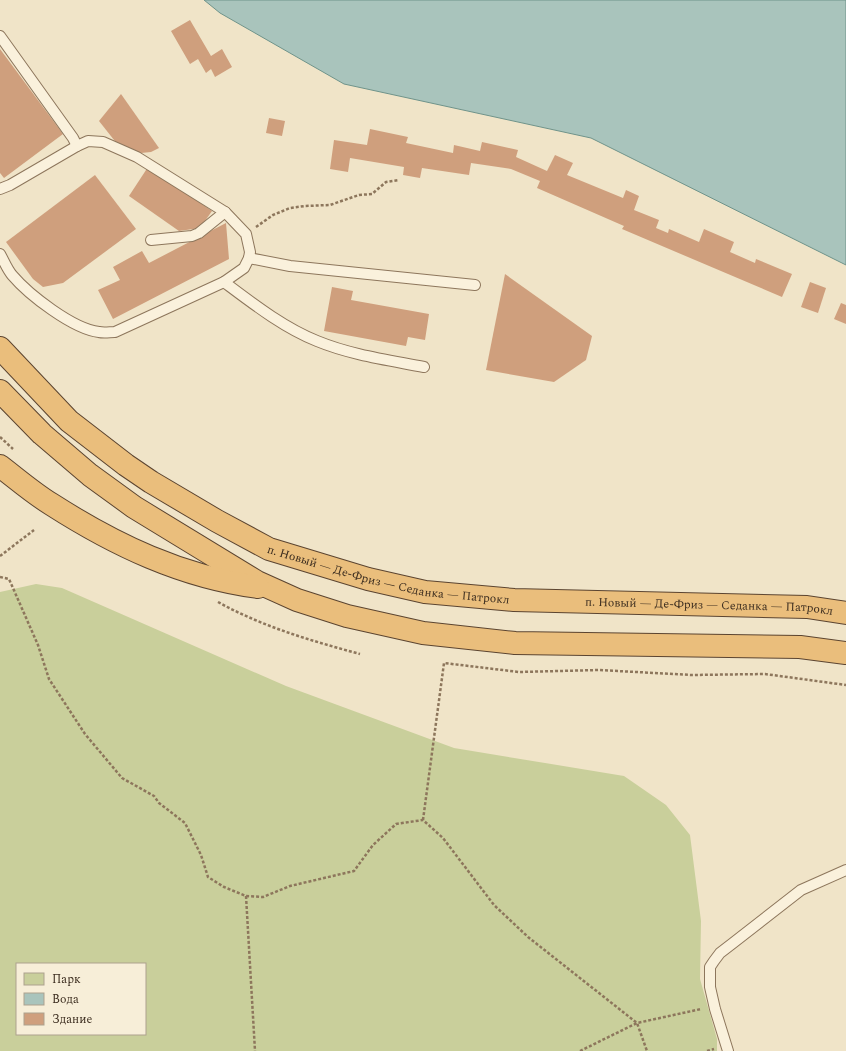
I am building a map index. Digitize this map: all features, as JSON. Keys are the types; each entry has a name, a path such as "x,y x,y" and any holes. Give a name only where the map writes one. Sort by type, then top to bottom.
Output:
{"highway":[{"name":"п. Новый — Де-Фриз — Седанка — Патрокл","path":"0,348 69,421 126,465 151,482 217,521 269,549 368,579 425,592 514,600 807,607 846,613"},
{"path":"0,391 42,434 90,475 134,507 257,582 297,600 347,616 423,633 515,643 800,647 846,653"},
{"path":"0,466 50,504 104,536 150,558 183,570 230,583 273,589"}],"lane":[{"path":"0,36 73,138 77,146"},
{"path":"0,189 17,182 77,146 88,141 103,142 137,157 225,212 246,234 250,252 244,268 224,282 115,332 99,332 86,328 50,308 11,274 0,254"},
{"path":"151,240 192,236 199,233 225,212"},
{"path":"249,258 290,266 475,285"},
{"path":"224,282 290,328 315,341 335,348 424,368"},
{"path":"728,1051 715,1009 709,976 710,967 720,953 801,890 846,870"}],"path":[{"path":"246,234 273,215 290,208 330,205 359,195 372,194 386,182 399,180"},
{"path":"0,556 34,530"},
{"path":"0,576 9,580 38,645 49,679 84,734 122,778 154,796 160,804 185,823 200,855 208,877 224,887 246,896 263,897 290,886 354,871 373,845 396,824 423,820"},
{"path":"423,820 444,663 519,672 599,670 692,675 765,674 846,686"},
{"path":"423,820 443,838 494,905 528,937 637,1023 647,1051"},
{"path":"246,896 255,1051"},
{"path":"580,1051 637,1023 702,1008 715,1009"}],"green space":[{"path":"36,584 62,588 286,686 454,748 624,776 666,805 690,835 701,921 700,979 717,1039 717,1051 0,1051 0,592"}],"water":[{"path":"204,0 846,0 846,265 591,138 344,84 220,13"}],"building":[{"path":"190,20 211,56 222,49 232,67 215,77 211,69 206,73 198,59 190,64 171,31"},
{"path":"0,49 63,134 4,178 0,173"},
{"path":"121,94 159,148 151,152 141,153 118,145 99,121"},
{"path":"269,118 285,121 282,136 266,133"},
{"path":"370,129 408,137 406,143 453,153 454,145 480,151 482,142 518,150 516,157 547,171 555,155 573,163 567,175 623,198 626,190 639,196 634,210 659,220 656,228 668,233 669,229 699,242 704,229 734,242 730,252 755,263 756,259 792,274 782,297 622,229 624,226 537,188 540,181 511,169 471,163 469,175 422,168 420,178 403,175 404,167 350,158 348,172 330,169 334,140 367,145"},
{"path":"148,167 212,211 200,228 179,231 129,196"},
{"path":"95,175 136,229 63,283 43,287 33,279 6,242"},
{"path":"226,223 229,259 113,319 98,290 120,280 113,267 142,251 149,263"},
{"path":"505,274 592,336 586,360 554,382 486,370"},
{"path":"810,282 826,288 818,313 801,307"},
{"path":"332,287 353,291 351,300 429,314 425,340 408,337 406,346 324,331"},
{"path":"841,303 846,305 846,324 834,319"}]}
